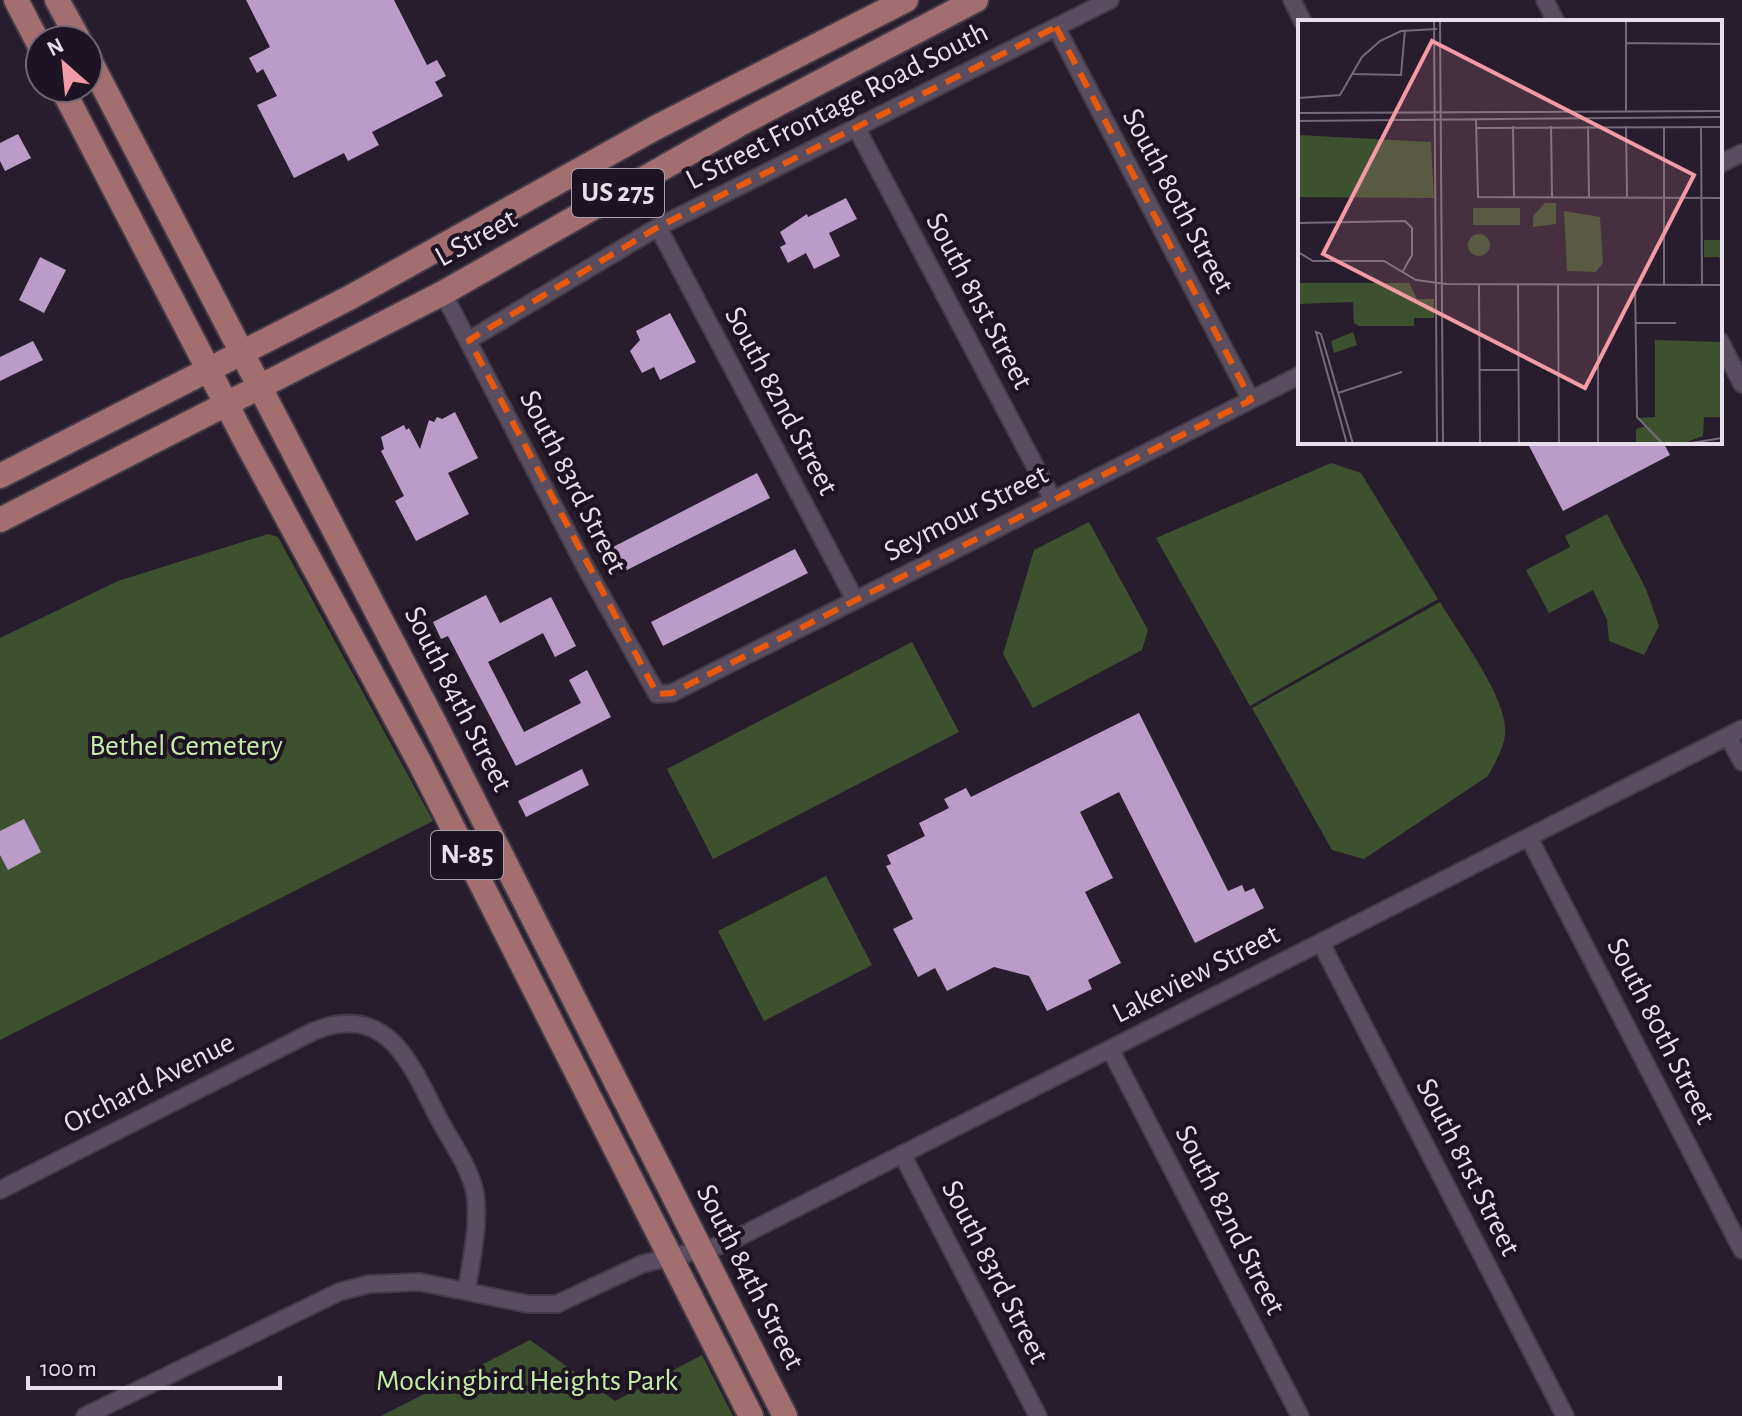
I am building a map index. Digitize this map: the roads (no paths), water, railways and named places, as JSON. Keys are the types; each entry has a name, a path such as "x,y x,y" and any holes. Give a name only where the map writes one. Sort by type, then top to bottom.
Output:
{"main road":[{"path":"16,0 29,24"},
{"path":"57,0 70,24"},
{"name":"L Street","path":"0,476 401,271 709,99 906,0"},
{"name":"L Street","path":"0,520 443,293 740,124 976,0"},
{"name":"South 84th Street","path":"104,88 261,388 785,1416"},
{"name":"South 84th Street","path":"70,104 227,406 421,765 751,1416"}],"street":[{"name":"L Street Frontage Road South","path":"469,340 658,227 1110,0"},
{"path":"1292,0 1302,20"},
{"path":"1545,0 1555,20"},
{"name":"South 80th Street","path":"1056,27 1251,400"},
{"name":"South 81st Street","path":"856,127 1053,500"},
{"path":"1722,163 1742,153"},
{"name":"South 82nd Street","path":"658,227 855,600"},
{"name":"South 83rd Street","path":"443,293 587,570 657,694"},
{"path":"1722,345 1742,384"},
{"name":"Seymour Street","path":"657,694 672,693 1298,376"},
{"path":"1735,733 1742,762"},
{"name":"Lakeview Street","path":"85,1416 339,1292 398,1281 467,1290 528,1304 557,1304 642,1264 725,1244 1735,733"},
{"name":"South 80th Street","path":"1529,838 1742,1250"},
{"name":"South 81st Street","path":"1321,943 1565,1416"},
{"name":"Orchard Avenue","path":"0,1190 323,1028 342,1024 370,1027 384,1034 404,1053 472,1181 475,1217 467,1290"},
{"name":"South 82nd Street","path":"1110,1049 1300,1416"},
{"name":"South 83rd Street","path":"902,1154 1038,1416"}],"park label":[{"name":"Bethel Cemetery","path":"186,746"},
{"name":"Mockingbird Heights Park","path":"527,1381"}]}
